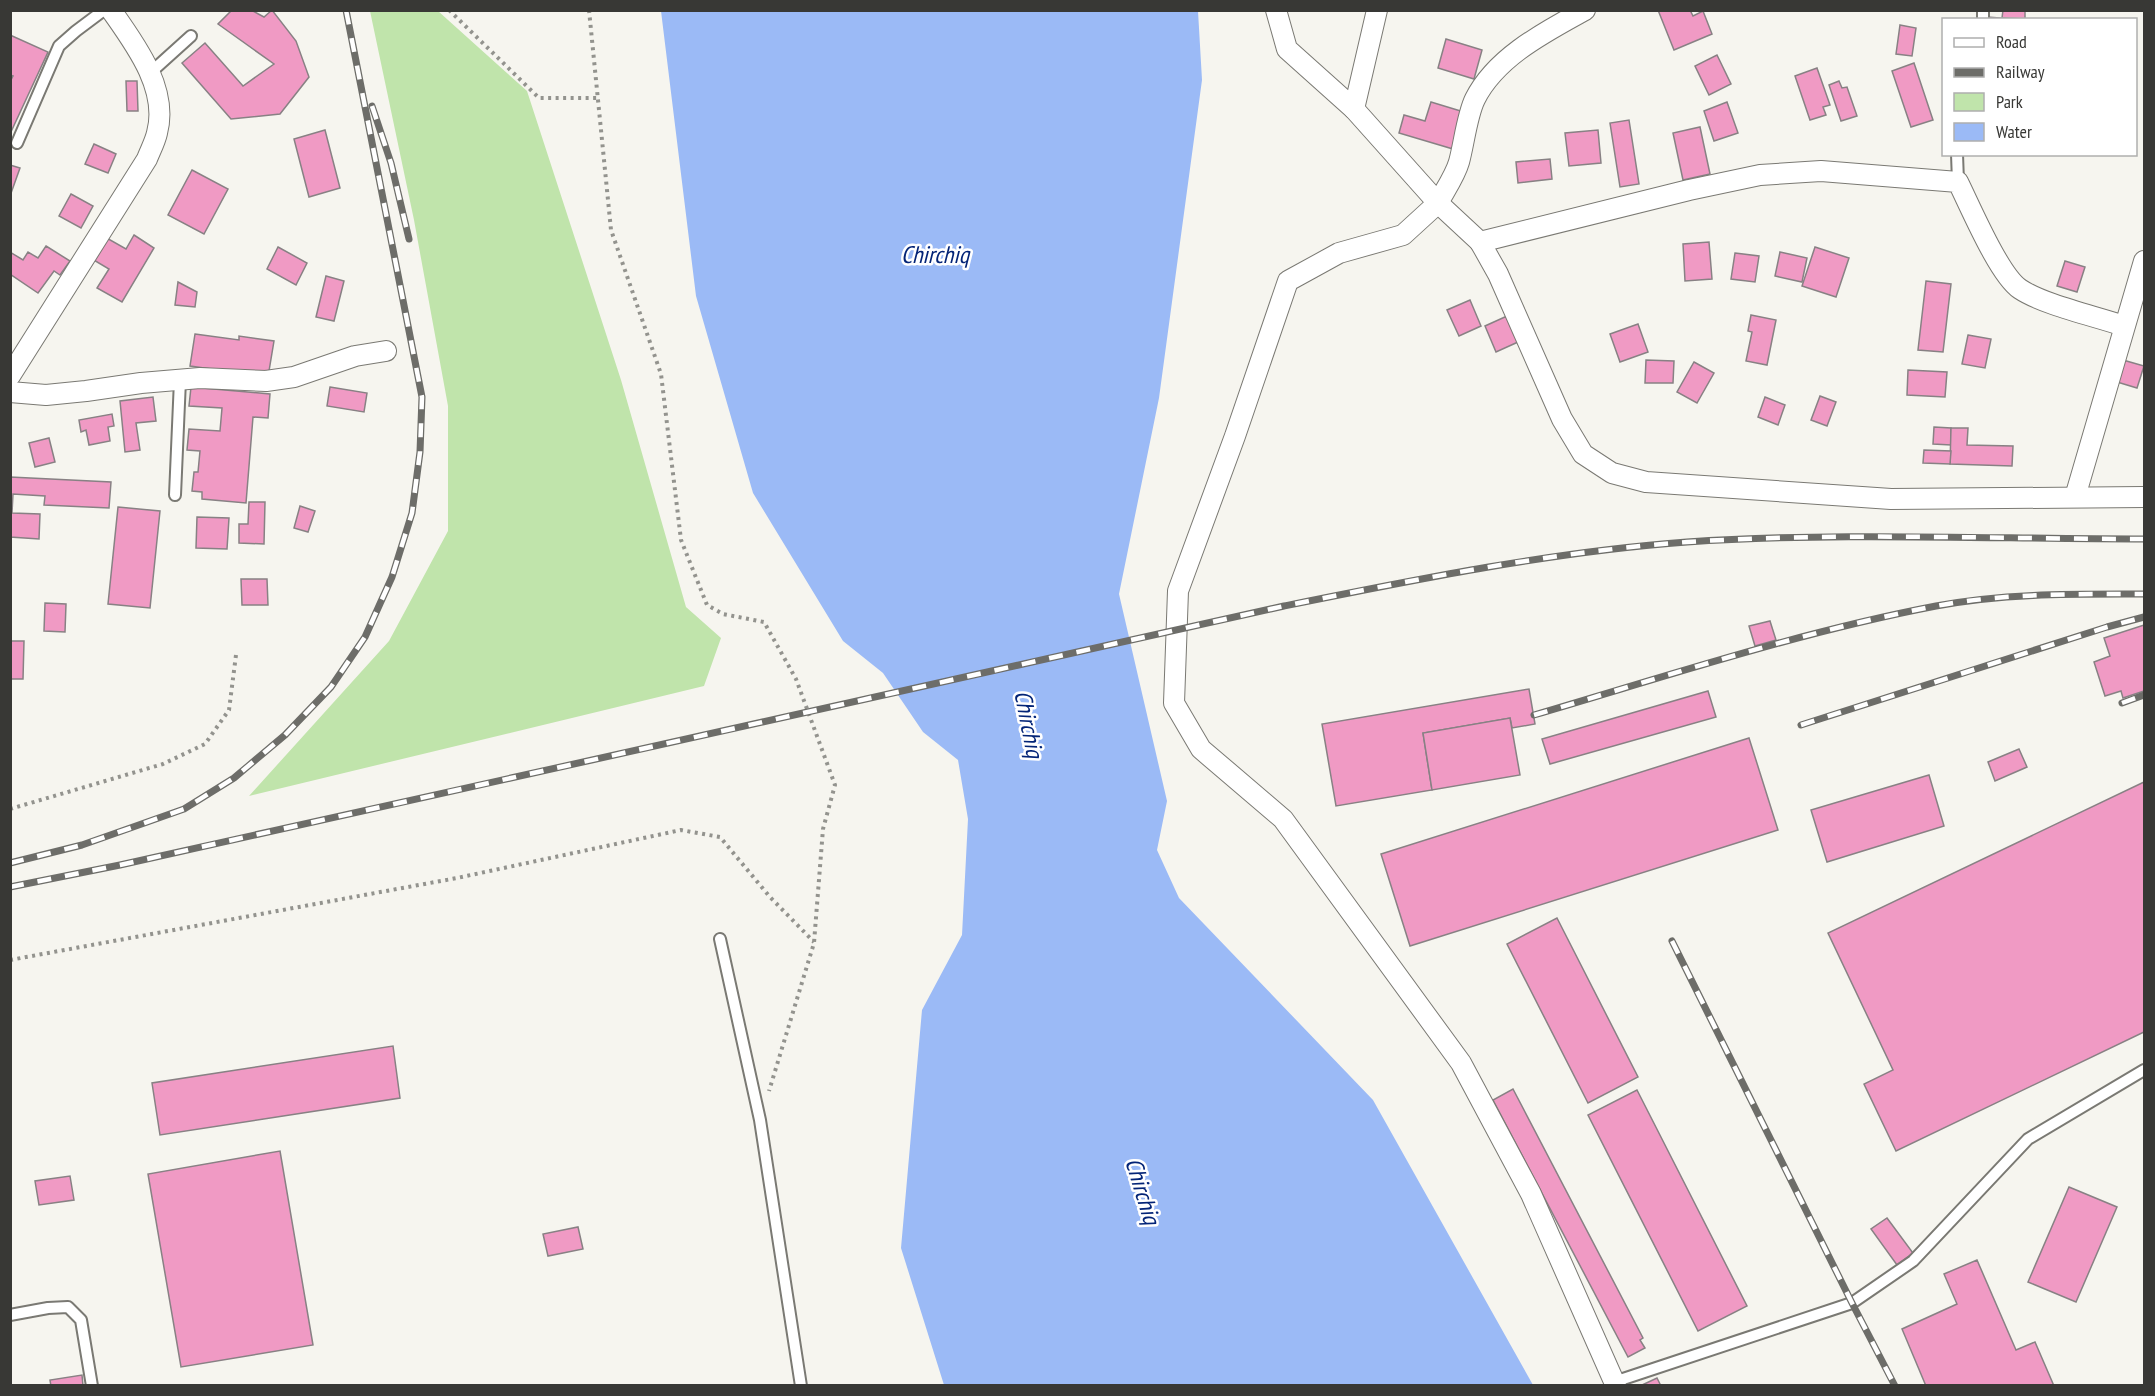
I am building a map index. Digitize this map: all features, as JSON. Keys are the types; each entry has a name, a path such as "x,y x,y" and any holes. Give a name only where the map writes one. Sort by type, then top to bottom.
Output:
{"street":[{"path":"10,376 147,159 157,132 159,105 150,73 137,47 111,10"},
{"path":"1276,10 1287,49 1354,110 1438,204 1480,242 1498,274 1562,419 1583,454 1612,473 1646,482 1891,499 2075,496 2145,498"},
{"path":"1354,110 1377,10"},
{"path":"1585,10 1523,47 1493,73 1474,100 1458,166 1438,204 1403,234 1339,253 1288,281 1235,436 1178,591 1174,703 1201,749 1283,819 1461,1064 1531,1194 1615,1384"},
{"path":"1480,242 1689,190 1760,175 1821,171 1958,182 2003,271 2019,288 2042,299 2124,326"},
{"path":"2075,496 2145,261"},
{"path":"10,392 46,395 200,378 266,381 294,377 355,356 386,351"}],"lane":[{"path":"17,143 59,46 104,10"},
{"path":"150,73 191,36"},
{"path":"1957,156 1958,182"},
{"path":"175,495 180,380"},
{"path":"720,939 760,1120 801,1386"},
{"path":"1615,1384 1852,1303 1913,1260 2028,1140 2145,1070"},
{"path":"10,1316 48,1308 68,1307 81,1320 92,1386"}],"path":[{"path":"449,10 539,98 598,98"},
{"path":"589,10 611,230 661,374 681,540 707,604 723,614 764,622 796,679 835,785 823,829 814,943 760,1120"},
{"path":"10,809 163,764 205,744 229,710 236,655"},
{"path":"10,960 457,878 681,831 720,837 770,897 814,943"}],"green space":[{"path":"370,11 438,11 527,91 621,380 686,607 721,638 704,686 249,796 389,641 448,531 448,406 414,220"}],"water":[{"name":"Chirchiq","path":"661,11 1198,11 1202,80 1159,398 1119,594 1167,801 1157,850 1179,898 1373,1100 1533,1385 944,1385 901,1248 922,1010 962,935 968,819 958,760 923,732 883,673 843,641 753,493 696,296"}],"building":[{"path":"232,10 251,10 264,17 272,10 296,41 309,77 280,114 231,119 182,63 205,43 243,86 274,64 218,24"},
{"path":"1658,10 1690,10 1693,16 1703,11 1712,34 1674,50"},
{"path":"2003,10 2025,10 2025,18 2002,18"},
{"path":"1900,25 1916,28 1912,56 1896,54"},
{"path":"10,35 48,52 10,134 10,82 13,76 10,75"},
{"path":"1446,39 1482,50 1474,79 1438,68"},
{"path":"1717,55 1731,84 1709,95 1695,66"},
{"path":"1914,63 1933,120 1911,127 1892,71"},
{"path":"1817,68 1830,105 1823,107 1826,115 1810,120 1795,76"},
{"path":"126,81 137,81 138,111 127,111"},
{"path":"1839,81 1842,88 1847,87 1857,116 1841,121 1829,85"},
{"path":"1431,102 1464,112 1453,149 1399,133 1404,115 1425,121"},
{"path":"1727,102 1738,133 1714,141 1704,111"},
{"path":"1629,120 1639,184 1620,187 1610,123"},
{"path":"1700,127 1710,174 1683,180 1673,133"},
{"path":"325,130 340,188 309,197 294,139"},
{"path":"1598,130 1601,163 1569,166 1565,133"},
{"path":"94,144 116,154 108,173 85,164"},
{"path":"1550,159 1552,179 1518,183 1516,162"},
{"path":"10,165 20,168 10,196"},
{"path":"192,170 228,189 204,234 168,215"},
{"path":"71,194 93,206 81,228 59,216"},
{"path":"134,235 154,248 122,302 97,288 109,269 92,259 105,237 126,249"},
{"path":"1709,242 1712,279 1685,281 1683,244"},
{"path":"46,246 70,261 60,275 54,271 38,293 10,274 10,252 23,260 28,252 38,258"},
{"path":"278,247 307,263 296,285 267,269"},
{"path":"1815,247 1849,258 1836,297 1802,286"},
{"path":"1780,252 1807,258 1802,282 1775,276"},
{"path":"1735,253 1759,256 1755,282 1731,279"},
{"path":"2065,261 2085,267 2077,292 2057,286"},
{"path":"326,276 344,281 334,321 316,317"},
{"path":"1926,281 1951,284 1943,352 1918,350"},
{"path":"178,282 197,292 195,307 175,305"},
{"path":"1470,300 1481,326 1459,336 1447,310"},
{"path":"1751,315 1776,320 1767,365 1746,361 1752,332 1748,331"},
{"path":"1507,316 1518,342 1496,352 1485,326"},
{"path":"1638,324 1648,352 1620,362 1610,334"},
{"path":"195,334 239,340 239,336 274,341 268,377 190,366"},
{"path":"1968,335 1991,339 1985,368 1962,364"},
{"path":"1646,360 1674,361 1673,383 1645,383"},
{"path":"2123,360 2144,366 2137,388 2117,382"},
{"path":"1694,362 1714,373 1697,403 1677,392"},
{"path":"1908,370 1947,372 1945,397 1907,395"},
{"path":"191,387 270,394 268,418 253,417 246,503 202,499 202,492 192,491 194,472 198,472 200,451 187,450 189,429 220,431 222,408 189,406"},
{"path":"330,387 367,393 364,412 327,406"},
{"path":"1820,396 1836,402 1827,426 1811,420"},
{"path":"153,397 156,421 136,423 140,450 125,452 120,401"},
{"path":"1765,397 1785,405 1778,425 1758,417"},
{"path":"112,414 114,426 108,427 110,441 89,445 86,430 81,432 79,420"},
{"path":"1934,427 1951,428 1951,445 1933,444"},
{"path":"1951,428 1968,428 1967,445 2013,446 2012,466 1950,464"},
{"path":"49,438 55,462 35,467 29,443"},
{"path":"1924,450 1951,451 1950,464 1923,463"},
{"path":"10,477 111,482 109,508 44,505 45,496 13,494 12,513 40,514 39,539 10,537"},
{"path":"249,502 265,502 264,544 239,543 239,524 248,524"},
{"path":"300,506 315,511 308,532 294,528"},
{"path":"118,507 160,511 150,608 108,604"},
{"path":"197,517 229,518 227,549 196,548"},
{"path":"241,579 267,579 268,605 242,605"},
{"path":"45,603 66,604 65,632 44,631"},
{"path":"1770,621 1776,640 1755,646 1749,626"},
{"path":"2144,625 2144,691 2123,698 2121,691 2105,696 2094,662 2110,656 2104,638"},
{"path":"10,641 24,641 23,679 10,679"},
{"path":"1529,689 1535,724 1512,728 1510,718 1423,733 1432,790 1336,806 1322,724"},
{"path":"1708,691 1716,717 1550,764 1542,739"},
{"path":"1510,718 1520,775 1432,790 1423,733"},
{"path":"1749,738 1778,830 1410,946 1381,854"},
{"path":"2019,749 2027,767 1995,781 1988,762"},
{"path":"1929,775 1944,826 1827,862 1811,810"},
{"path":"2144,782 2144,1032 1896,1151 1864,1084 1893,1070 1828,933"},
{"path":"1557,918 1638,1077 1588,1103 1507,944"},
{"path":"393,1046 400,1098 160,1135 152,1083"},
{"path":"1513,1089 1643,1338 1640,1340 1645,1348 1628,1357 1493,1100"},
{"path":"1637,1090 1747,1306 1698,1331 1588,1115"},
{"path":"280,1151 313,1345 181,1367 148,1174"},
{"path":"70,1176 74,1200 39,1205 35,1181"},
{"path":"2069,1187 2117,1207 2076,1302 2028,1282"},
{"path":"1887,1218 1913,1253 1897,1265 1871,1229"},
{"path":"578,1227 583,1249 548,1256 543,1234"},
{"path":"1977,1260 2016,1350 2035,1342 2054,1386 1926,1386 1902,1329 1957,1304 1944,1274"},
{"path":"82,1375 83,1386 51,1386 50,1380"},
{"path":"1657,1378 1661,1386 1642,1386 1642,1385"}],"railway":[{"path":"10,863 82,845 184,809 234,778 285,735 331,687 365,637 392,577 412,513 420,452 422,397 346,10"},
{"path":"372,106 391,163 409,239"},
{"path":"10,887 120,865 1284,606 1485,568 1586,552 1744,539 1801,537 2144,539"},
{"path":"1534,715 1784,642 1936,606 2014,596 2144,594"},
{"path":"1801,725 2144,617"},
{"path":"2122,703 2144,695"},
{"path":"1672,941 1895,1386"}]}
